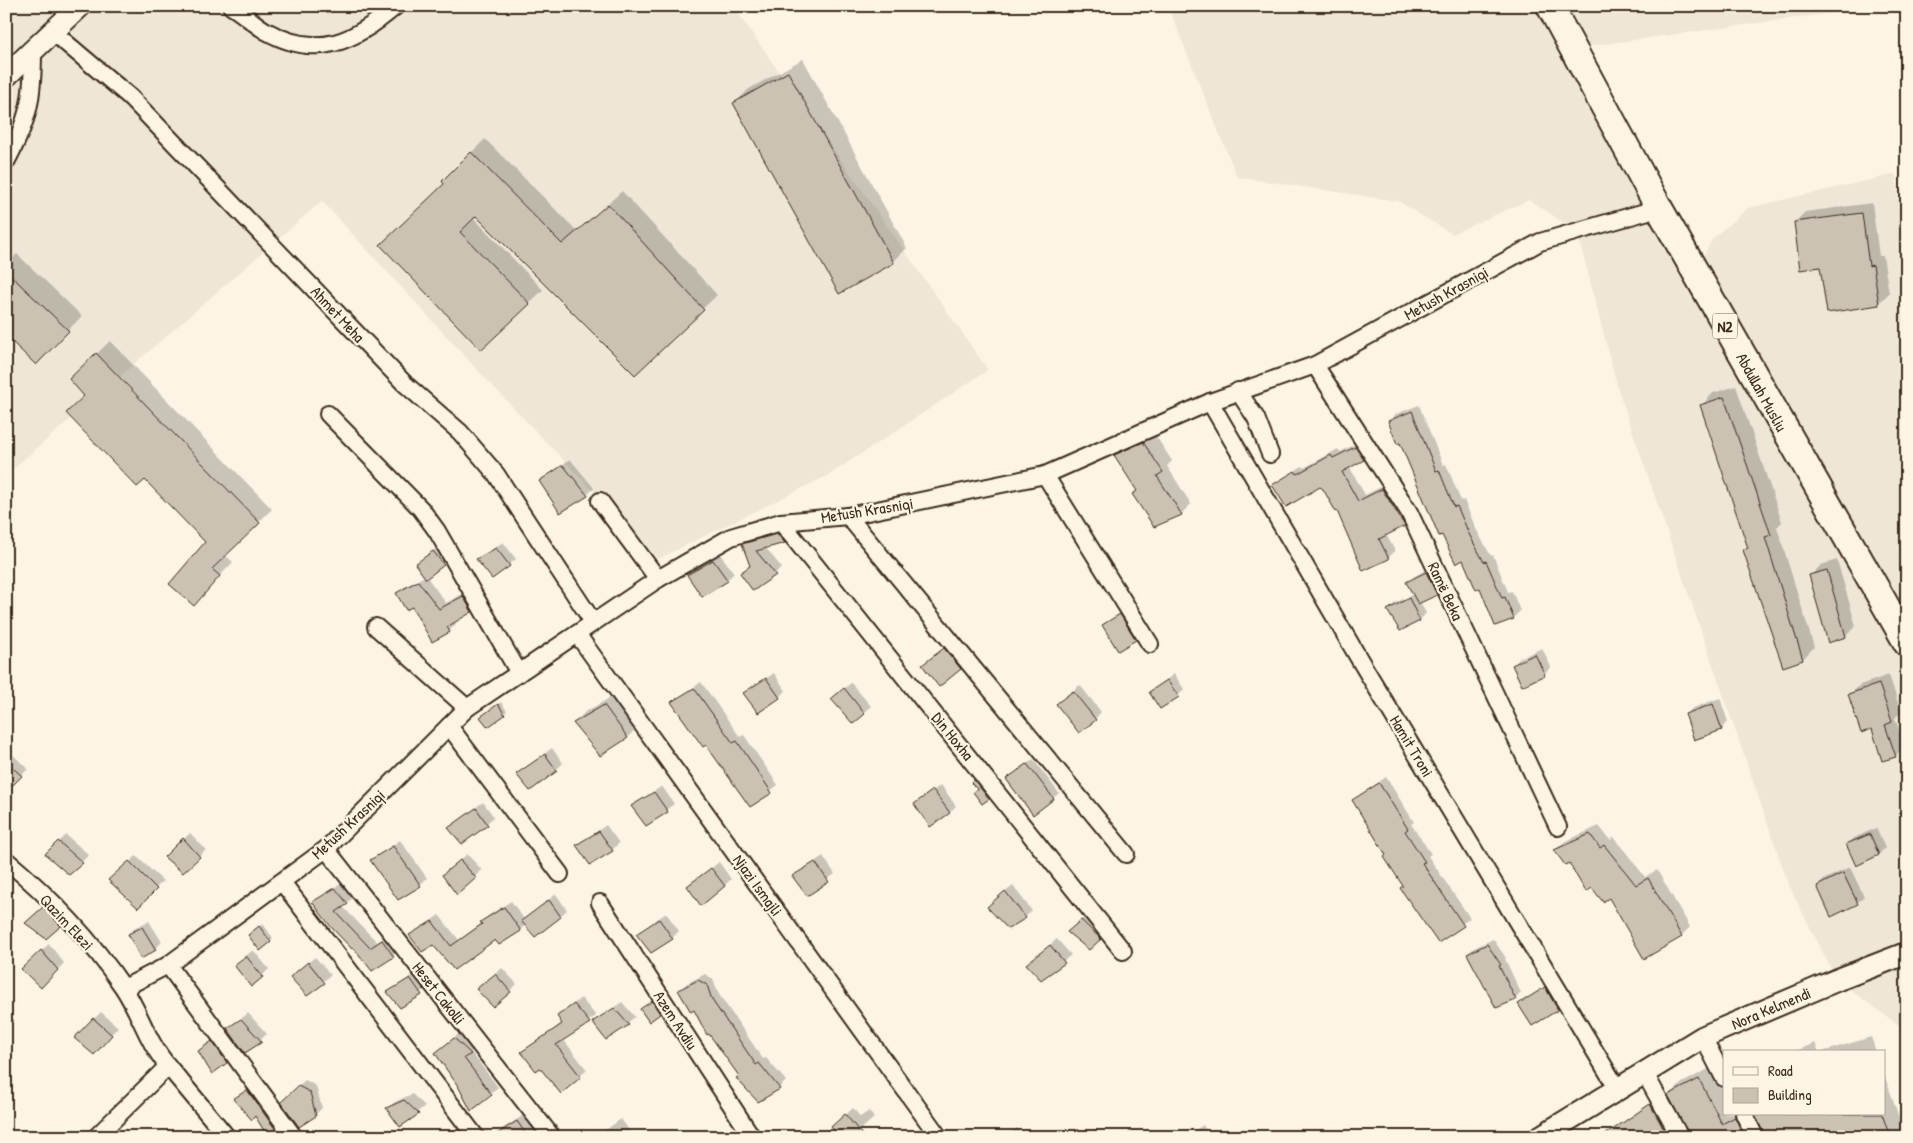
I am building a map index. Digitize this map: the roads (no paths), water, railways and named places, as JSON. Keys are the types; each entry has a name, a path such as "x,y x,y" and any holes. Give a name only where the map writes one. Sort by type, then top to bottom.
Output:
{"main road":[{"name":"Abdullah Musliu","path":"1550,6 1659,208 1907,643"}],"street":[{"path":"6,76 80,6"},
{"path":"231,6 265,30 296,45 322,45 348,39 374,24 396,6"},
{"name":"Ahmet Meha","path":"53,32 130,97 399,377 460,432 496,474 593,622"},
{"path":"6,162 20,136 29,113 33,82 33,51"},
{"name":"Metush Krasniqi","path":"124,988 168,964 326,849 467,708 658,579 730,537 781,522 848,516 1046,475 1210,402 1315,365 1540,242 1659,208"},
{"name":"Ramë Beka","path":"1315,365 1408,512 1558,827"},
{"path":"1238,391 1256,418 1270,454"},
{"name":"Hamit Troni","path":"1210,402 1361,662 1617,1088"},
{"path":"328,414 421,509 437,531 519,673"},
{"path":"1046,475 1150,644"},
{"path":"600,501 658,579"},
{"path":"848,516 1126,854"},
{"name":"Din Hoxha","path":"781,522 1123,951"},
{"path":"376,627 467,708"},
{"name":"Njazi Ismajli","path":"577,634 939,1137"},
{"path":"449,726 560,874"},
{"name":"Heset Cakolli","path":"326,849 552,1137"},
{"name":"Qazim Elezi","path":"6,860 60,912 124,988 155,1051 227,1137"},
{"path":"282,882 476,1137"},
{"name":"Azem Avdiu","path":"600,903 752,1137"},
{"name":"Nora Kelmendi","path":"1540,1137 1617,1088 1703,1037 1837,980 1907,954"},
{"path":"168,964 294,1137"},
{"path":"1703,1037 1723,1076"},
{"path":"96,1137 168,1066"},
{"path":"1644,1072 1680,1137"},
{"path":"1745,1116 1755,1137"}]}
